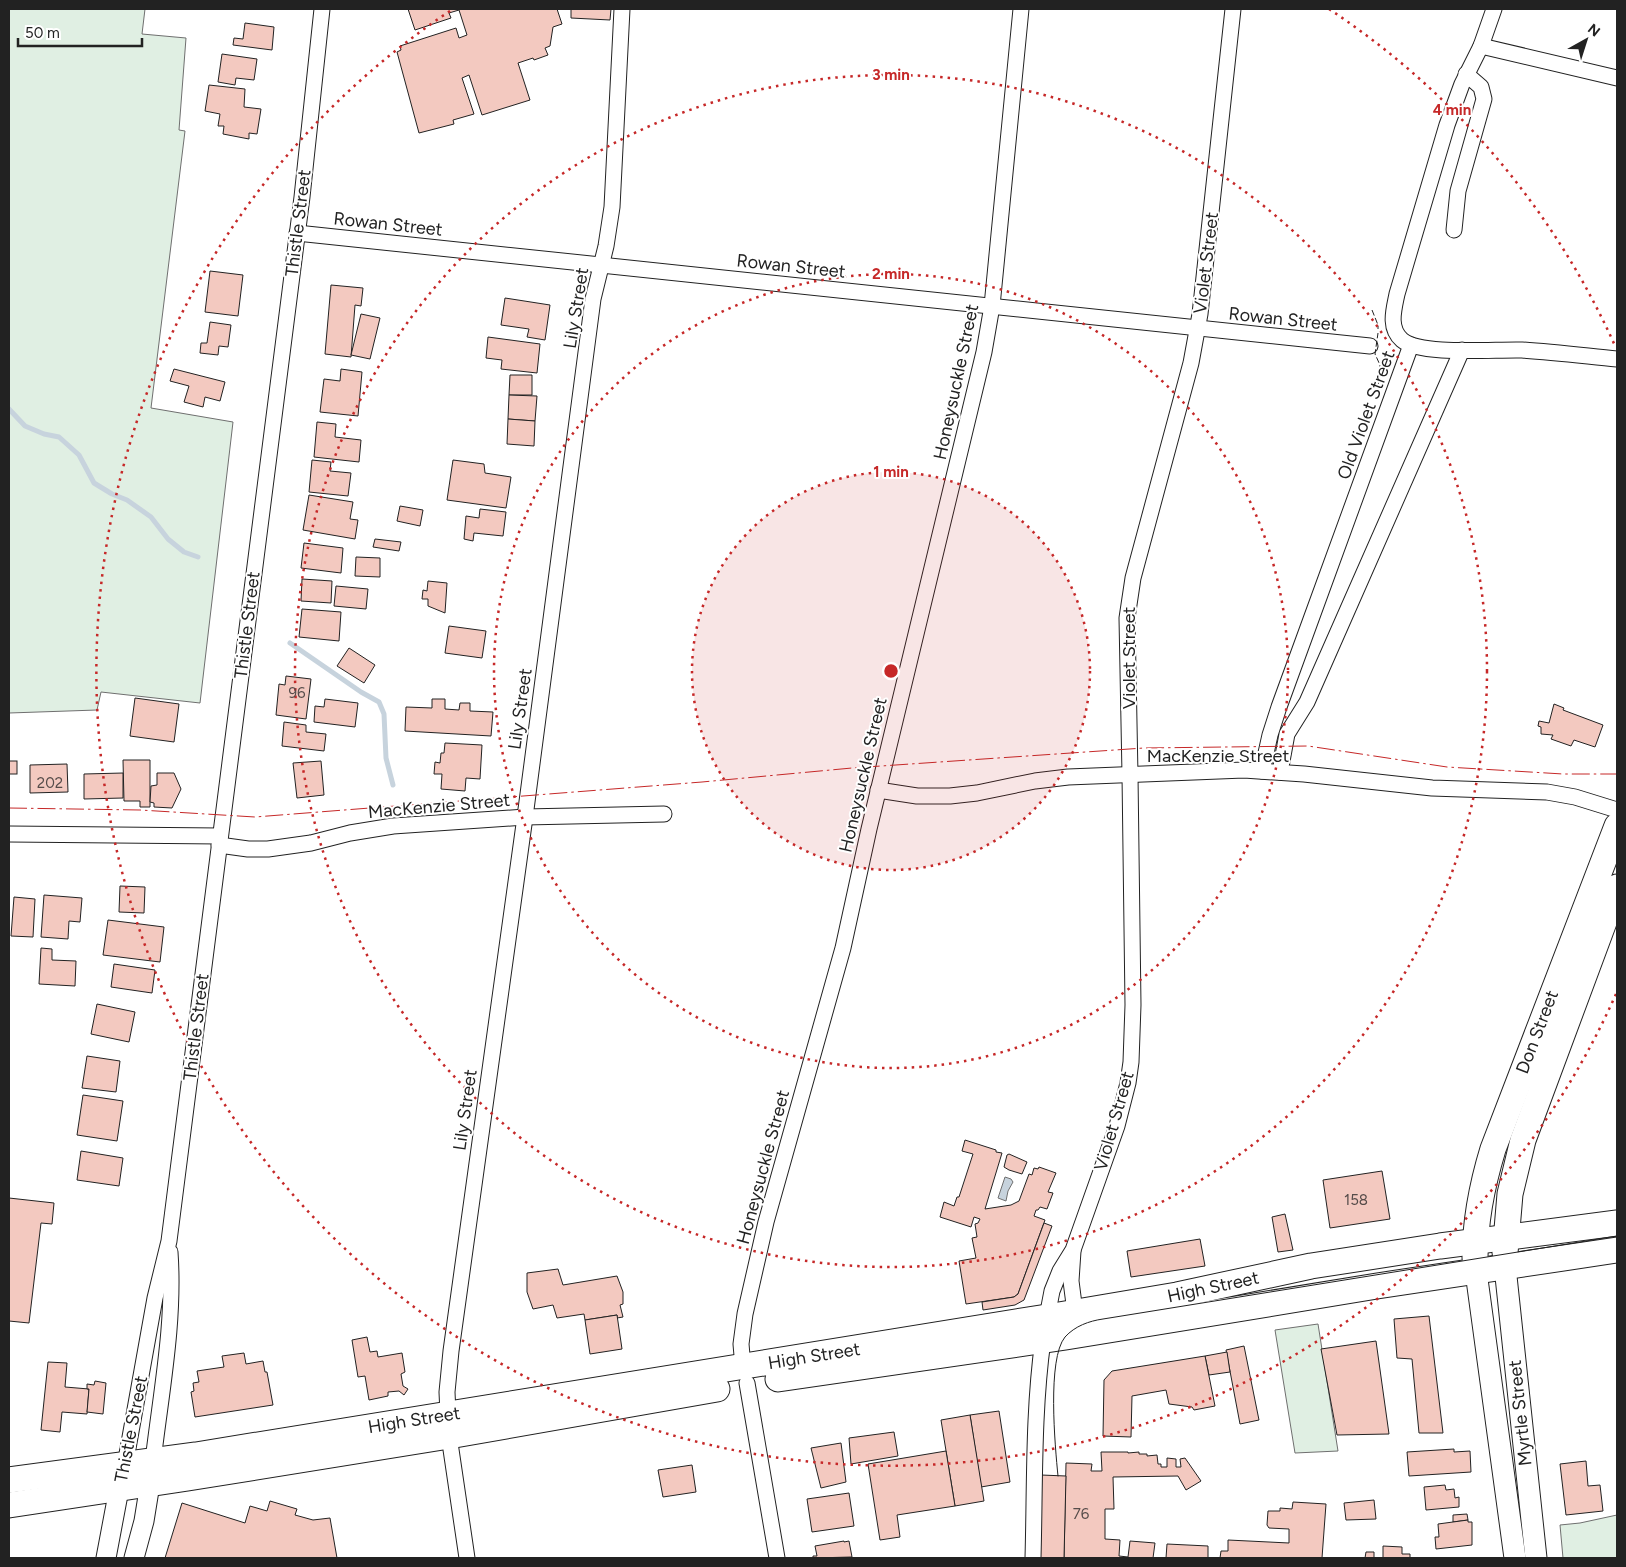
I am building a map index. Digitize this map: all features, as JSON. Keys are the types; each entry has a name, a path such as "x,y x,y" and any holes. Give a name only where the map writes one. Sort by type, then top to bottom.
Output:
{"highway":[{"name":"Don Street","path":"1476,1272 1476,1219 1486,1170 1493,1149 1609,871 1617,826"},
{"name":"Don Street","path":"1505,1267 1506,1238 1513,1178 1523,1140 1617,887"},
{"name":"High Street","path":"9,1505 119,1489 152,1472 745,1375 1078,1323 1199,1290 1311,1266 1617,1222"},
{"name":"High Street","path":"1078,1323 1206,1314 1617,1250"},
{"path":"1199,1290 1206,1314"},
{"name":"High Street","path":"9,1480 125,1465 152,1472"},
{"name":"Thistle Street","path":"119,1489 125,1465"}],"main road":[{"name":"Myrtle Street","path":"1505,1267 1536,1558"},
{"name":"Myrtle Street","path":"1476,1272 1515,1558"}],"street":[{"name":"Thistle Street","path":"125,1465 155,1298 169,1241 297,233 322,9"},
{"name":"Lily Street","path":"468,1558 448,1425 447,1392 451,1351 525,818 593,300 602,265 612,207 622,9"},
{"name":"Honeysuckle Street","path":"777,1558 745,1375 741,1346 742,1330 766,1222 843,948 878,790 984,352 992,306 1021,9"},
{"name":"Violet Street","path":"1033,1558 1037,1397 1039,1369 1050,1296 1057,1278 1073,1250 1117,1126 1128,1083 1131,1062 1130,775 1127,640 1129,597 1191,363 1198,328 1233,9"},
{"name":"Old Violet Street","path":"1262,771 1270,735 1279,707 1411,345 1402,340 1393,326 1394,312 1410,246 1453,106 1466,74 1481,46 1494,9"},
{"path":"1481,46 1617,78"},
{"path":"1454,230 1458,191 1484,100 1481,87 1466,74"},
{"name":"Rowan Street","path":"297,233 1370,346"},
{"path":"1411,345 1423,348 1462,350 1522,350 1617,359"},
{"path":"1280,772 1287,734 1307,702 1462,350"},
{"name":"MacKenzie Street","path":"878,790 917,796 950,796 977,793 1048,779 1206,771 1262,771 1432,788 1548,792 1575,797 1617,810"},
{"name":"MacKenzie Street","path":"9,834 220,841 248,849 276,848 311,843 370,829 525,818 664,814"},
{"name":"Thistle Street","path":"134,1558 144,1521 152,1472 172,1297 169,1241"},
{"name":"Violet Street","path":"1073,1250 1071,1281 1078,1323"},
{"name":"Thistle Street","path":"106,1558 119,1489"}],"green space":[{"path":"9,9 145,9 142,34 186,38 179,130 185,131 151,408 233,422 200,703 101,692 97,710 9,713"},
{"path":"1318,1324 1338,1451 1295,1453 1275,1330"},
{"path":"1617,1515 1617,1558 1563,1558 1560,1525"}],"shaded area":[{"path":"1005,1177 1013,1182 1008,1191 1006,1201 998,1198"}],"building":[{"path":"408,9 557,9 562,24 553,27 550,46 545,48 548,55 518,63 530,100 482,115 469,75 462,78 474,114 453,120 454,124 419,133 397,52 401,50 400,46 456,28 459,38 467,35 459,10 449,13 451,18 415,30"},
{"path":"571,9 611,9 610,20 571,18"},
{"path":"245,23 274,27 272,50 233,45 234,38 243,39"},
{"path":"222,54 257,59 254,80 236,78 235,85 218,82"},
{"path":"209,85 245,89 244,107 261,109 257,134 249,133 249,139 223,134 224,126 218,126 220,114 205,111"},
{"path":"210,271 243,275 238,316 205,312"},
{"path":"331,285 363,288 361,306 355,305 351,357 325,354"},
{"path":"505,298 550,305 545,340 527,337 529,329 501,325"},
{"path":"361,314 380,318 370,359 351,355"},
{"path":"210,322 231,325 228,347 219,346 218,355 200,353 201,343 207,343"},
{"path":"488,337 540,344 537,373 501,369 502,360 486,358"},
{"path":"174,369 225,382 220,401 205,397 203,407 184,402 189,386 170,381"},
{"path":"341,369 362,372 358,416 320,412 324,379 340,381"},
{"path":"510,375 532,375 532,395 509,395"},
{"path":"509,395 537,396 535,421 508,419"},
{"path":"508,419 535,421 534,446 507,444"},
{"path":"317,422 336,424 335,437 361,440 359,462 314,457"},
{"path":"312,460 331,462 330,471 351,473 348,496 309,492"},
{"path":"453,460 484,464 485,473 511,477 506,508 447,500"},
{"path":"309,495 353,502 350,519 358,520 355,539 303,530"},
{"path":"400,506 423,510 420,526 397,521"},
{"path":"480,509 506,512 503,536 474,533 473,541 464,539 466,516 479,518"},
{"path":"375,539 401,542 399,551 373,547"},
{"path":"304,543 343,548 341,573 301,568"},
{"path":"356,557 380,558 380,577 355,576"},
{"path":"302,579 332,581 331,603 301,601"},
{"path":"428,581 447,583 445,613 428,606 428,599 422,599 423,590 427,591"},
{"path":"336,586 368,589 366,609 334,606"},
{"path":"302,609 341,612 339,641 299,637"},
{"path":"449,626 486,631 482,658 445,653"},
{"path":"349,648 375,665 364,683 337,666"},
{"path":"286,676 311,679 306,719 276,715 279,684 285,685"},
{"path":"135,698 179,704 174,742 130,736"},
{"path":"325,699 358,703 355,727 314,722 315,706 324,707"},
{"path":"432,699 445,699 445,709 459,710 460,703 470,703 470,711 493,712 491,736 405,731 406,707 432,708"},
{"path":"1554,704 1564,708 1563,710 1603,725 1595,747 1574,740 1571,746 1551,739 1553,735 1541,734 1541,727 1538,726 1539,721 1549,723"},
{"path":"284,722 306,725 306,732 326,734 324,751 282,746"},
{"path":"445,743 482,745 480,779 466,778 465,791 441,789 442,774 434,774 435,762 440,763"},
{"path":"123,760 150,760 150,807 140,807 140,801 124,801"},
{"path":"9,761 17,761 17,774 9,774"},
{"path":"321,761 324,795 297,798 293,763"},
{"path":"67,764 68,792 30,793 30,765"},
{"path":"123,773 123,798 84,799 84,774"},
{"path":"157,773 174,773 181,789 172,808 154,807 154,803 150,802 151,786 157,785"},
{"path":"120,886 145,887 144,913 119,912"},
{"path":"44,895 82,898 80,922 69,921 68,939 41,937"},
{"path":"14,897 35,899 33,937 11,936"},
{"path":"108,920 164,927 160,962 103,955"},
{"path":"41,948 52,949 52,960 76,961 75,986 39,984"},
{"path":"114,964 155,970 152,993 111,987"},
{"path":"97,1004 135,1012 129,1042 91,1034"},
{"path":"87,1056 120,1061 116,1092 82,1088"},
{"path":"83,1095 123,1101 117,1141 77,1135"},
{"path":"965,1140 1002,1153 985,1209 1011,1205 1019,1201 1029,1174 1032,1175 1034,1168 1038,1169 1039,1167 1056,1173 1048,1192 1053,1193 1047,1209 1040,1207 1036,1210 1034,1216 1045,1220 1018,1294 1014,1297 966,1304 959,1261 976,1258 972,1238 977,1237 975,1224 980,1219 974,1217 971,1227 940,1217 944,1202 954,1206 957,1197 959,1197 973,1154 962,1151"},
{"path":"81,1151 123,1158 119,1186 77,1180"},
{"path":"1009,1154 1027,1162 1022,1174 1004,1167 1007,1155"},
{"path":"1382,1171 1390,1219 1330,1228 1323,1180"},
{"path":"9,1198 54,1203 52,1224 41,1223 29,1323 9,1321"},
{"path":"1285,1214 1293,1250 1278,1252 1272,1217"},
{"path":"1044,1223 1052,1226 1024,1300 1015,1305 983,1310 982,1302 1014,1297 1018,1294"},
{"path":"1200,1239 1205,1266 1131,1277 1127,1251"},
{"path":"558,1269 563,1285 617,1276 623,1292 623,1304 620,1305 623,1317 617,1318 617,1315 585,1320 584,1314 557,1318 553,1305 533,1309 527,1292 527,1273"},
{"path":"617,1315 622,1349 590,1354 585,1320"},
{"path":"1429,1316 1443,1433 1419,1433 1412,1359 1397,1358 1394,1319"},
{"path":"367,1337 370,1352 377,1351 378,1357 402,1353 405,1372 401,1374 403,1386 408,1389 404,1395 399,1391 388,1392 388,1396 369,1400 365,1376 358,1377 352,1340"},
{"path":"1376,1341 1389,1434 1337,1435 1321,1349"},
{"path":"1244,1346 1259,1420 1240,1424 1226,1350"},
{"path":"1227,1352 1230,1372 1209,1375 1205,1356"},
{"path":"244,1353 246,1364 263,1361 273,1405 195,1417 191,1392 194,1391 193,1383 199,1382 197,1371 224,1367 222,1356"},
{"path":"1205,1356 1215,1406 1194,1410 1192,1407 1169,1404 1166,1390 1132,1396 1131,1437 1103,1436 1104,1380 1112,1371"},
{"path":"48,1362 67,1363 65,1387 89,1389 87,1414 62,1412 60,1432 41,1430"},
{"path":"95,1381 106,1383 103,1414 87,1412 89,1389 87,1389 87,1384 94,1385"},
{"path":"999,1411 1010,1482 981,1487 970,1415"},
{"path":"970,1415 984,1501 955,1506 941,1420"},
{"path":"894,1432 898,1456 851,1464 849,1438"},
{"path":"841,1443 846,1482 821,1488 811,1448"},
{"path":"1454,1449 1454,1452 1470,1451 1471,1472 1409,1476 1407,1452"},
{"path":"946,1451 955,1506 897,1515 900,1537 880,1540 868,1464"},
{"path":"1101,1452 1139,1452 1139,1454 1147,1454 1147,1456 1157,1455 1158,1464 1161,1464 1161,1467 1167,1467 1167,1458 1176,1459 1176,1467 1181,1467 1180,1459 1185,1458 1201,1481 1186,1490 1178,1476 1113,1477 1114,1509 1105,1509 1105,1539 1120,1540 1119,1556 1128,1557 1130,1541 1155,1543 1153,1558 1064,1558 1066,1463 1092,1464 1091,1471 1102,1471"},
{"path":"1586,1461 1588,1486 1600,1485 1603,1511 1566,1515 1560,1464"},
{"path":"692,1465 696,1492 663,1497 658,1470"},
{"path":"1041,1475 1066,1476 1064,1558 1038,1558"},
{"path":"1445,1485 1446,1490 1454,1489 1455,1498 1459,1497 1459,1507 1426,1510 1424,1487"},
{"path":"849,1493 854,1526 812,1532 807,1499"},
{"path":"1374,1500 1376,1519 1346,1520 1344,1503"},
{"path":"270,1501 297,1509 295,1515 313,1520 330,1518 337,1558 165,1558 182,1503 245,1523 250,1506 267,1511"},
{"path":"1293,1502 1326,1504 1322,1558 1220,1558 1221,1551 1228,1551 1228,1540 1289,1543 1289,1529 1269,1528 1267,1525 1268,1511 1280,1511 1280,1508 1292,1509"},
{"path":"1467,1514 1468,1520 1453,1522 1453,1515"},
{"path":"1468,1520 1468,1522 1472,1522 1472,1545 1436,1549 1435,1537 1439,1537 1438,1524"},
{"path":"849,1541 852,1557 813,1558 813,1556 817,1556 815,1546"},
{"path":"1167,1544 1208,1546 1208,1558 1166,1558"},
{"path":"1383,1546 1402,1547 1402,1554 1410,1554 1410,1558 1383,1558"},
{"path":"1366,1552 1374,1552 1374,1558 1365,1558"}],"waterway":[{"path":"9,409 25,426 44,434 59,437 79,455 94,483 112,494 127,500 151,517 168,539 184,552 198,557"},
{"path":"290,643 361,692 379,702 384,714 386,758 393,785"}],"tram line":[{"path":"1058,1476 1054,1404 1056,1364 1059,1348 1065,1337 1082,1325 1103,1319 1617,1236"}],"fence":[{"path":"1372,310 1378,329"},
{"path":"1378,333 1375,354 1380,365 1378,388"}],"power":[{"path":"9,808 140,810 255,817 702,782 852,768 1144,748 1308,746 1447,767 1563,774 1617,774"}]}
